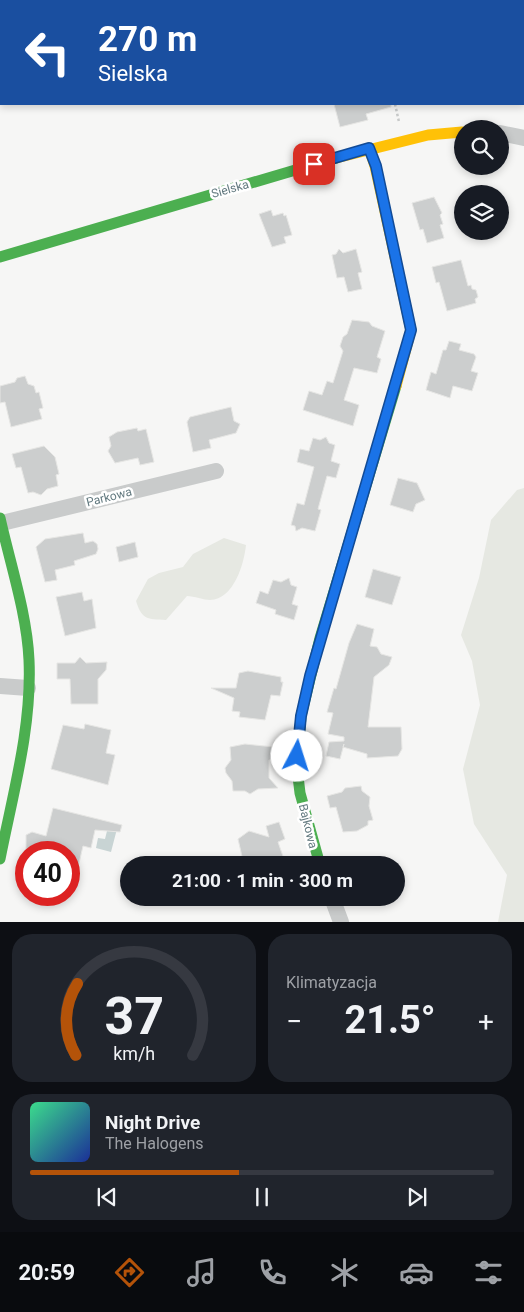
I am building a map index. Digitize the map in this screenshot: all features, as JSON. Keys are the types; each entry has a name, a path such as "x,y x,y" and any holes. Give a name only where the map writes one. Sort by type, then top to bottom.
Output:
{"street":[{"name":"Sielska","path":"0,257 369,148 428,135 454,133"},
{"path":"509,135 524,138"},
{"name":"Bajkowa","path":"318,856 300,793 297,768 301,716 320,638 411,330 376,166 369,148"},
{"name":"Parkowa","path":"1,520 216,471"},
{"path":"0,859 27,726 29,660 26,634 1,520"},
{"path":"0,686 28,688"},
{"path":"335,906 341,922"}],"shaded area":[{"path":"524,488 524,922 498,922 507,875 474,824 463,769 480,705 472,661 461,635 479,578 491,520 517,490"},
{"path":"224,538 246,545 240,570 225,594 210,600 187,596 166,620 150,619 143,615 136,601 148,579 159,573 183,567 193,554"},
{"path":"109,823 118,825 111,852 96,848 98,838 105,839"}],"building":[{"path":"334,105 391,105 391,107 366,114 368,120 340,127"},
{"path":"434,197 442,213 440,215 443,224 440,225 444,238 427,243 423,229 420,230 412,203"},
{"path":"271,210 273,216 283,213 284,216 286,215 292,235 284,237 286,243 272,247 259,214"},
{"path":"339,249 343,253 356,249 362,272 358,273 362,289 348,292 344,277 337,278 332,255 336,254"},
{"path":"461,260 468,286 471,285 472,289 476,290 478,297 475,299 476,303 447,311 439,282 436,283 432,267"},
{"path":"352,320 369,322 372,326 385,331 377,357 381,359 377,373 354,368 344,400 359,405 353,426 303,410 309,391 322,395 327,381 333,383 343,351 340,346"},
{"path":"449,341 461,344 459,350 474,354 476,357 471,371 478,373 472,391 453,386 450,398 426,390 431,372 436,374 443,350 446,350"},
{"path":"25,376 28,384 34,386 36,393 39,392 43,408 39,409 42,419 11,427 5,402 0,403 0,386 15,382 17,378"},
{"path":"231,407 234,421 240,424 236,433 209,440 211,448 193,452 187,422 190,417"},
{"path":"137,428 138,431 146,429 154,462 140,465 138,458 115,463 108,451 111,446 109,437 117,432"},
{"path":"326,437 329,443 335,445 331,461 340,464 336,478 327,476 318,509 321,510 315,531 302,528 296,531 295,526 291,525 297,503 304,505 314,467 297,462 300,449 309,451 313,438 320,440"},
{"path":"44,446 55,457 59,474 56,475 58,486 47,489 41,495 33,492 28,493 21,467 16,468 12,454"},
{"path":"398,478 417,483 425,500 416,504 413,512 390,505"},
{"path":"83,533 85,543 93,541 97,544 96,554 74,561 75,565 55,570 57,580 45,582 36,547 45,539"},
{"path":"135,542 138,557 119,562 116,547"},
{"path":"373,569 401,577 392,605 365,597"},
{"path":"289,578 291,585 297,587 292,604 298,606 294,620 275,614 276,610 256,603 260,591 268,594 273,580 281,582"},
{"path":"82,592 84,601 92,599 96,628 65,636 56,597"},
{"path":"357,624 374,629 370,646 377,647 381,654 392,657 389,665 374,677 368,727 401,727 402,749 398,756 367,758 367,754 343,747 340,759 326,756 329,742 344,741 344,737 328,734 333,713 327,712"},
{"path":"80,657 86,663 107,662 106,670 98,679 98,704 71,704 70,679 57,679 57,663 75,663"},
{"path":"248,671 281,677 281,682 283,682 280,696 271,695 265,720 239,717 240,712 232,711 234,698 211,688 236,688 239,673"},
{"path":"85,724 111,730 106,753 115,755 108,785 51,769 63,725 84,729"},
{"path":"245,744 274,747 274,759 269,760 269,778 278,788 258,789 250,794 245,791 233,791 232,781 225,768 231,760 230,747"},
{"path":"361,786 362,791 370,797 369,806 373,820 368,821 368,825 357,831 343,832 336,807 330,808 327,796 342,792 345,788"},
{"path":"53,808 122,825 120,832 95,830 91,848 83,846 80,859 80,841 26,841 26,835 32,832 46,836"},
{"path":"279,822 285,839 278,842 283,856 242,856 238,839 249,831 269,837 266,826"}],"traffic: fast":[{"path":"0,257 336,158"},
{"path":"318,856 300,793 297,768 301,716 320,638 396,386"},
{"path":"0,518 18,589 28,643 29,660 28,710 25,735 0,859"}],"traffic: slow":[{"path":"336,158 428,135 454,133"},
{"path":"369,148 375,166 411,330 396,386"}],"route":[{"path":"297,756 301,716 310,676 411,330 409,313 376,166 369,148 314,164"}]}
